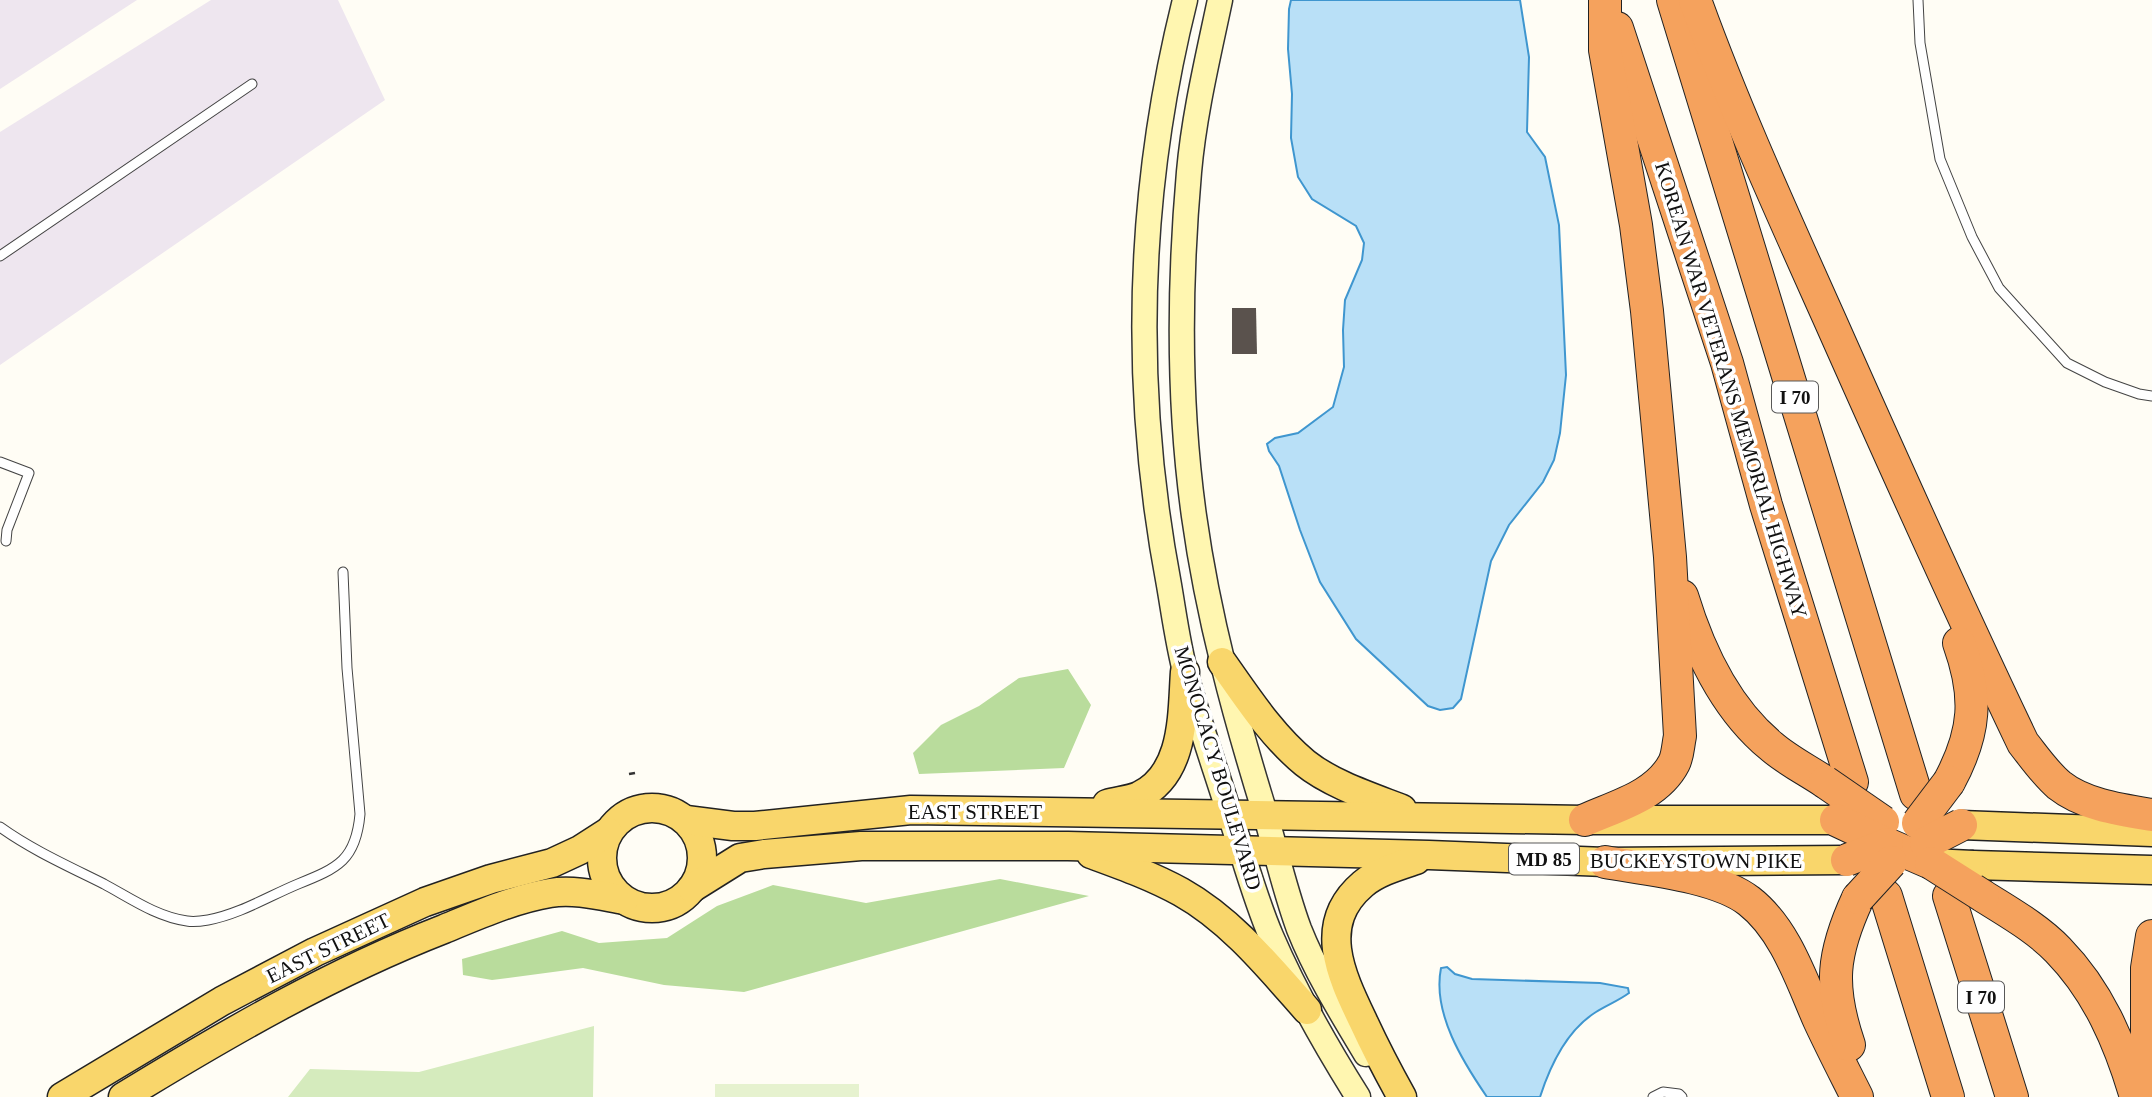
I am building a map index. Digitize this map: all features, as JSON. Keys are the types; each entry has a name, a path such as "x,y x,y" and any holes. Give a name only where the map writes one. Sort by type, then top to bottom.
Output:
{"highway":[{"path":"1585,820 1640,797 1663,781 1675,761 1680,736 1671,557 1646,299 1636,225 1605,50 1606,0"},
{"name":"KOREAN WAR VETERANS MEMORIAL HIGHWAY","path":"1606,0 1727,363 1838,782"},
{"name":"I 70","path":"1673,0 1907,837"},
{"path":"1695,0 1782,212 1909,497 2023,743 2060,786 2114,809 2152,815"},
{"path":"1867,1097 1837,1006 1837,953 1846,923 1872,897 1907,837 1949,782 1968,740 1972,719 1968,669 1909,497"},
{"path":"1671,557 1688,614 1710,667 1737,713 1772,747 1838,782 2057,949 2107,1016 2125,1060 2136,1097"},
{"path":"1836,820 1907,837 1973,864"},
{"path":"1847,860 1907,837 1961,825"},
{"path":"1605,862 1691,877 1724,888 1748,900 1771,923 1790,954 1857,1097"},
{"name":"I 70","path":"1949,896 2012,1097"},
{"path":"1872,897 1948,1097"},
{"path":"2147,1097 2147,968 2152,936"}],"main road":[{"name":"MONOCACY BOULEVARD","path":"1185,0 1163,100 1148,215 1144,282 1143,358 1156,514 1185,672 1241,852 1271,936 1307,1010 1358,1097"},
{"name":"MONOCACY BOULEVARD","path":"1220,0 1189,169 1184,258 1182,362 1194,515 1222,662 1299,929 1329,991 1394,1097"},
{"path":"1222,662 1273,732 1306,764 1353,790 1421,817"},
{"path":"1072,812 1140,796 1168,769 1179,744 1185,672"},
{"path":"649,807 670,810 686,820 696,832 702,847 701,870 692,888 679,901 663,907 650,908 624,900 611,887 604,874 601,854 608,832 631,811 649,807"},
{"name":"EAST STREET","path":"686,820 744,826 911,810 1265,814"},
{"name":"BUCKEYSTOWN PIKE","path":"1265,814 1585,820 1836,820"},
{"path":"1961,825 2152,832"},
{"name":"EAST STREET","path":"62,1097 222,1001 315,952 425,902 491,879 552,863 580,850 608,832"},
{"name":"EAST STREET","path":"692,888 740,858 861,846 1068,846 1241,852"},
{"path":"1068,846 1138,872 1181,892 1219,918 1248,944 1307,1010"},
{"name":"BUCKEYSTOWN PIKE","path":"1241,852 1429,855 1605,862 1847,860"},
{"path":"1402,1097 1345,982 1336,950 1336,931 1342,910 1364,883 1429,855"},
{"path":"1973,864 2152,870"},
{"name":"EAST STREET","path":"123,1097 237,1028 328,979 387,951 496,908 551,893 588,893 624,900"}],"lane":[{"path":"1918,0 1920,43 1940,159 1972,237 1999,288 2067,363 2105,382 2152,396"},
{"path":"0,256 252,84"},
{"path":"0,462 29,473 7,530 6,541"},
{"path":"0,827 50,857 156,912 187,921 208,920 242,909 323,874 337,865 349,854 358,836 360,814 347,668 343,572"},
{"path":"1653,1097 1663,1092 1679,1094 1682,1097"}],"path":[{"path":"629,774 635,773"}],"shaded area":[{"path":"0,0 137,0 0,89"},
{"path":"211,0 338,0 385,100 0,365 0,132"}],"green space":[{"path":"1068,669 1091,705 1064,768 919,774 913,753 941,725 979,706 1019,678"},
{"path":"1000,879 1089,896 744,992 664,985 583,968 492,980 463,975 462,959 562,931 599,943 667,938 717,906 773,885 866,903"},
{"path":"594,1026 593,1097 288,1097 310,1069 419,1072"},
{"path":"715,1084 859,1084 859,1097 715,1097"}],"water":[{"path":"1291,0 1520,0 1529,57 1527,132 1545,157 1559,225 1566,375 1560,433 1554,460 1543,482 1509,525 1491,561 1461,699 1453,708 1440,710 1428,706 1356,639 1320,582 1279,466 1267,444 1275,438 1298,433 1333,407 1344,367 1345,300 1362,260 1364,243 1356,226 1312,199 1298,177 1291,138 1292,94 1288,49"},
{"path":"1447,967 1455,974 1472,979 1600,983 1628,988 1629,993 1596,1012 1576,1029 1554,1061 1540,1097 1487,1097 1468,1068 1445,1019 1439,985 1441,968"}],"building":[{"path":"1232,308 1256,308 1257,354 1232,354"}]}
